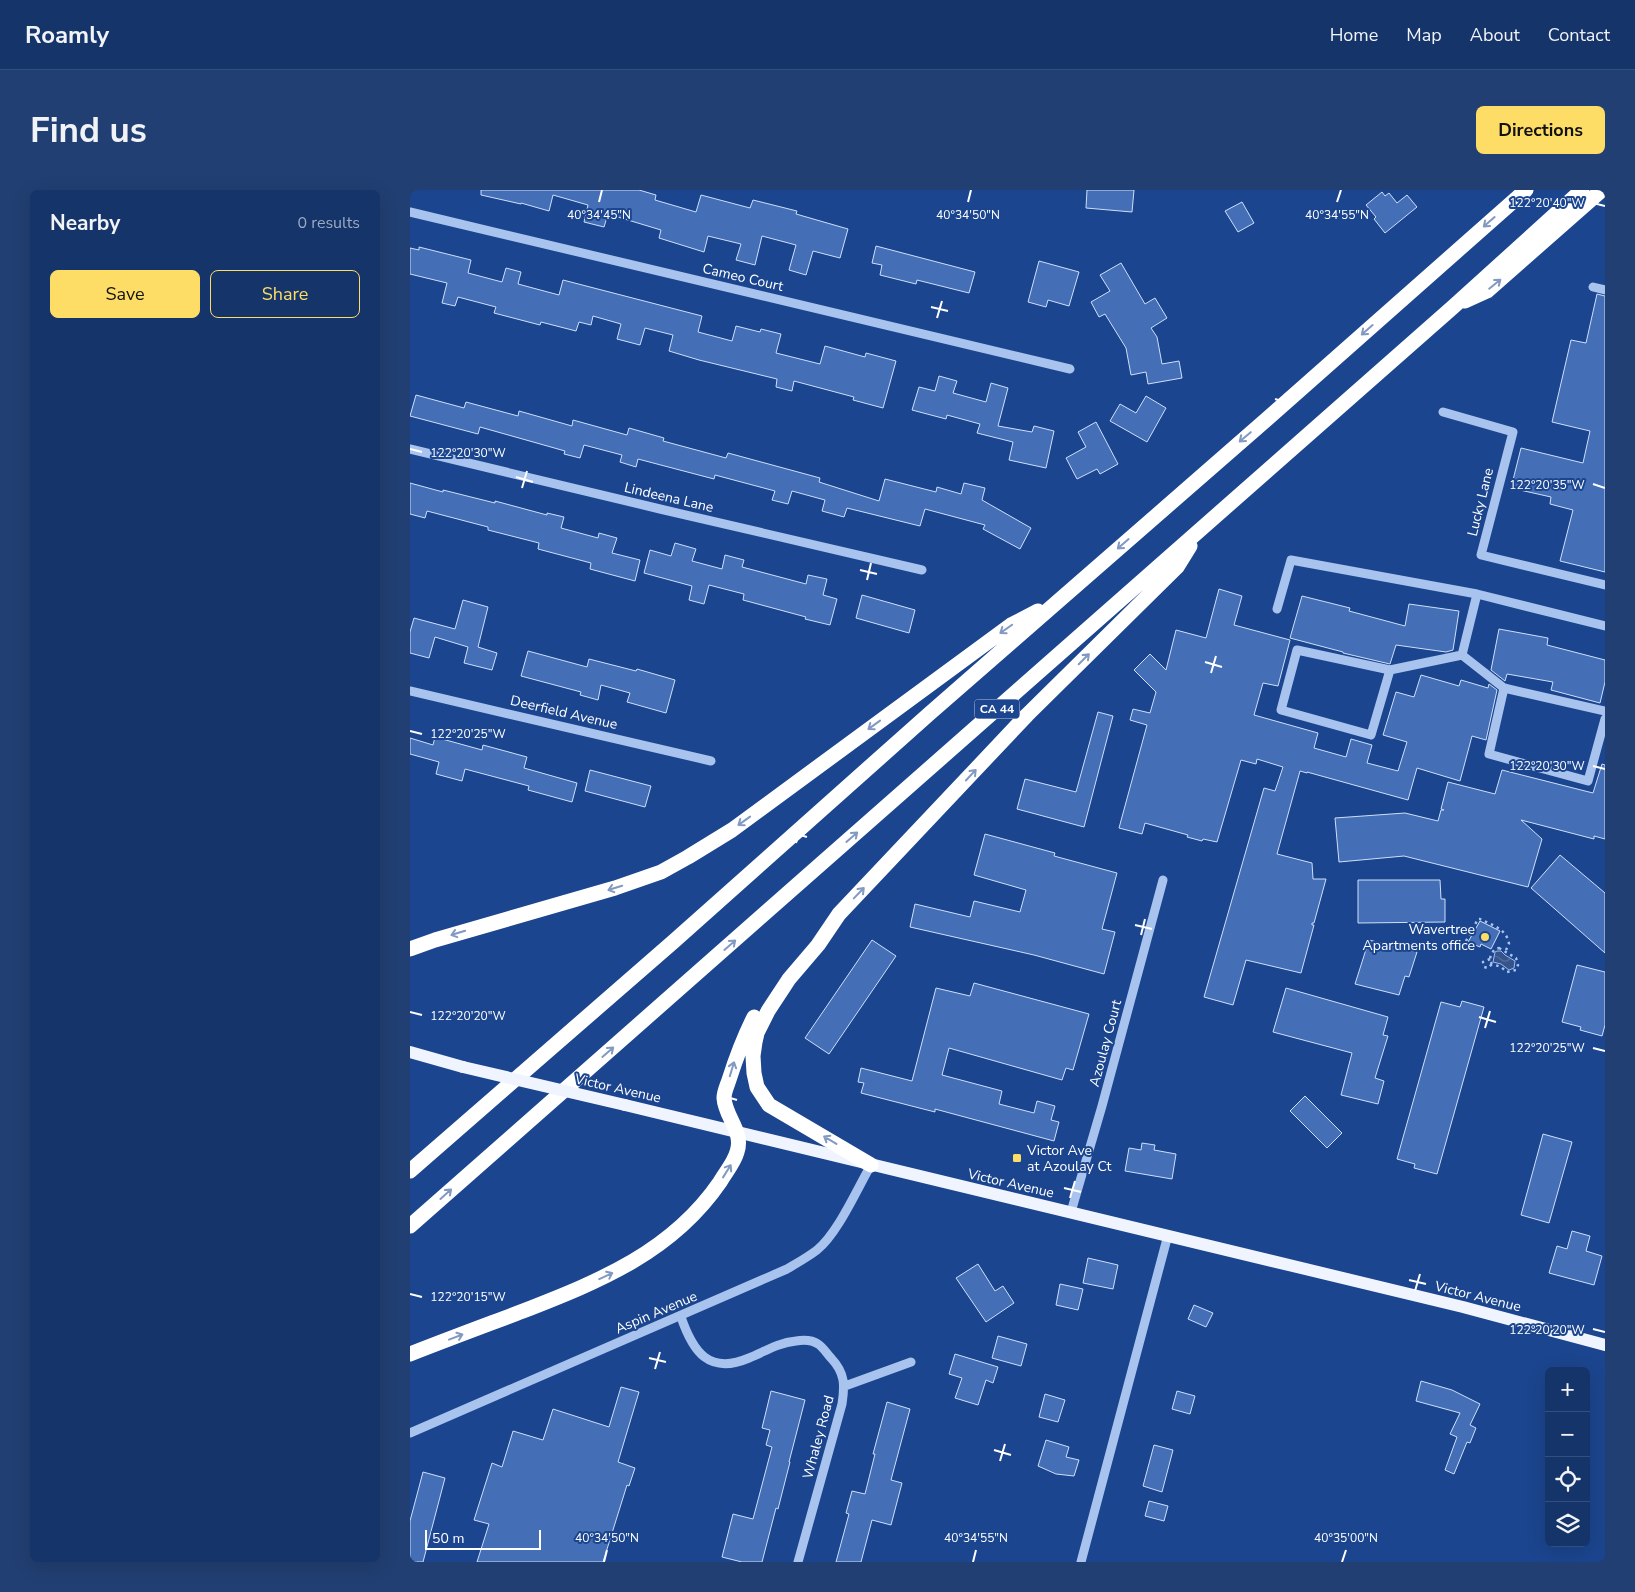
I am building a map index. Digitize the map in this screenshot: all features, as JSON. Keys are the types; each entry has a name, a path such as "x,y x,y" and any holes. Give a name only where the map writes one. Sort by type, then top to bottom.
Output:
{"highway":[{"name":"CA 44","path":"410,1171 673,942 1526,190"},
{"name":"CA 44","path":"410,1226 1453,307 1582,190"},
{"path":"1453,307 1487,291 1602,190"},
{"path":"410,1354 612,1274 659,1245 700,1207 714,1190 737,1153 739,1144 737,1132 724,1097 736,1057 745,1036 754,1017 780,976 810,940 839,914 1027,715 1177,567 1199,531"},
{"path":"410,949 615,888 661,872 732,830 1011,625 1063,597"},
{"path":"839,914 818,945 789,979 768,1011 754,1042 754,1073 757,1087 769,1104 871,1165"}],"main road":[{"name":"Victor Avenue","path":"410,1052 1464,1307 1605,1343"}],"street":[{"name":"Cameo Court","path":"410,212 1070,369"},
{"path":"1592,287 1605,290"},
{"name":"Lucky Lane","path":"1443,412 1512,432 1482,555 1605,585"},
{"name":"Lindeena Lane","path":"410,449 922,570"},
{"path":"1277,609 1291,560 1477,594 1605,626"},
{"path":"1462,654 1477,594"},
{"path":"1390,670 1371,735 1281,710 1297,650 1390,670 1462,654"},
{"path":"1462,654 1504,688 1605,711"},
{"path":"1504,688 1489,754 1588,781 1605,719"},
{"name":"Deerfield Avenue","path":"410,691 711,761"},
{"name":"Azoulay Court","path":"1071,1212 1102,1106 1163,880"},
{"name":"Aspin Avenue","path":"410,1433 681,1317 787,1269 818,1249 834,1230 871,1165"},
{"path":"1081,1562 1168,1236"},
{"name":"Whaley Road","path":"681,1317 694,1347 705,1358 713,1362 726,1364 737,1362 781,1343 808,1341 818,1344 836,1363 845,1386 842,1404 798,1562"},
{"path":"845,1386 911,1362"}],"path":[{"path":"1466,941 1478,919 1480,919 1501,929 1507,935 1509,944 1506,952"},
{"path":"1494,949 1502,949 1516,958 1518,965 1516,970 1507,972 1501,967 1492,964 1490,959 1494,949"},
{"path":"1490,959 1483,962 1484,967 1488,968 1492,964"}],"water":[{"path":"1501,951 1515,961 1514,968 1509,970 1501,964 1493,962 1495,952"}],"building":[{"path":"481,190 639,190 656,195 655,200 696,212 701,195 750,208 753,200 797,211 796,214 848,229 840,258 813,251 806,275 789,270 796,245 762,236 755,265 736,260 741,244 708,236 704,252 659,238 661,230 608,214 604,227 584,222 588,205 553,195 549,211 481,195"},
{"path":"1087,190 1134,190 1132,212 1086,208"},
{"path":"1382,192 1385,196 1389,193 1397,203 1407,195 1417,207 1385,233 1374,219 1376,217 1366,205"},
{"path":"1242,202 1254,223 1238,232 1225,211"},
{"path":"876,246 975,272 969,293 917,280 916,284 880,275 882,265 872,263"},
{"path":"419,247 471,260 468,273 502,282 506,268 521,272 518,284 559,295 563,280 702,316 698,332 732,341 736,326 760,332 761,329 781,334 776,353 820,364 825,346 865,357 866,353 896,361 883,408 853,400 854,397 794,381 792,391 776,387 777,379 669,351 673,335 645,328 640,345 617,339 621,324 593,316 591,325 579,322 576,331 541,322 540,325 494,313 496,307 458,297 455,306 442,303 447,283 410,274 410,248 419,250"},
{"path":"1039,261 1079,272 1069,306 1048,300 1046,307 1028,302"},
{"path":"1121,263 1145,304 1155,298 1167,318 1151,328 1157,337 1162,364 1179,361 1182,378 1148,384 1146,372 1131,375 1126,348 1105,314 1099,317 1091,302 1110,291 1100,275"},
{"path":"1597,294 1605,296 1605,572 1560,561 1573,510 1550,504 1551,497 1511,488 1521,448 1583,463 1590,431 1552,422 1571,340 1586,343"},
{"path":"939,376 957,381 953,393 986,402 991,383 1008,388 998,426 1032,432 1034,426 1054,431 1046,468 1009,460 1013,442 977,433 980,424 947,415 946,419 912,410 919,387 935,391"},
{"path":"416,395 464,408 466,402 518,416 519,411 572,426 573,420 627,435 629,428 664,438 663,441 726,458 728,453 820,478 819,482 879,501 885,479 936,492 937,487 961,494 964,483 985,488 982,500 1031,528 1020,549 983,529 985,525 925,509 920,526 847,508 844,517 822,511 825,500 792,491 788,504 772,500 775,491 715,475 714,479 638,459 636,467 620,462 622,455 584,445 580,458 564,454 565,451 480,427 478,434 410,416"},
{"path":"1146,396 1166,408 1147,442 1110,421 1120,404 1136,413"},
{"path":"1096,422 1118,464 1100,474 1097,469 1077,479 1066,458 1086,447 1078,432"},
{"path":"410,483 495,503 495,501 547,515 547,513 564,517 561,528 598,538 599,533 617,538 612,553 640,560 635,581 590,569 591,563 538,549 539,543 488,530 488,527 427,511 425,518 410,514"},
{"path":"675,543 696,549 692,561 722,569 725,555 744,560 742,567 806,584 808,575 827,579 823,595 837,599 830,625 743,600 744,594 709,585 704,604 689,600 692,586 644,573 650,550 671,556"},
{"path":"1219,589 1242,596 1234,625 1290,640 1278,686 1263,683 1254,715 1318,733 1314,748 1346,757 1351,739 1372,745 1367,763 1398,771 1407,742 1383,735 1396,692 1414,697 1421,675 1459,686 1461,680 1488,688 1489,684 1497,690 1486,740 1472,736 1460,781 1417,768 1408,800 1300,771 1277,854 1312,863 1313,879 1326,879 1314,923 1312,923 1314,925 1301,973 1246,960 1233,1005 1204,997 1264,788 1275,791 1283,767 1257,759 1256,764 1241,760 1217,842 1203,839 1202,841 1187,837 1188,835 1145,823 1142,834 1119,828 1147,725 1130,720 1133,709 1150,713 1156,692 1134,670 1150,654 1166,670 1176,630 1206,638"},
{"path":"862,595 915,610 909,633 856,618"},
{"path":"1302,596 1350,608 1349,611 1405,626 1409,604 1459,611 1453,650 1446,652 1396,645 1390,664 1290,638"},
{"path":"463,600 488,607 478,647 497,653 492,670 464,663 468,647 435,637 429,658 410,653 410,632 414,618 455,629"},
{"path":"1499,629 1548,638 1547,645 1605,660 1605,682 1600,703 1551,690 1553,682 1507,674 1505,681 1491,670"},
{"path":"528,651 587,667 589,659 636,671 637,669 675,680 666,713 627,702 630,693 601,685 598,700 580,695 581,692 521,676"},
{"path":"1098,712 1113,716 1084,827 1017,809 1025,779 1076,792"},
{"path":"435,737 482,750 483,745 527,757 524,768 577,783 572,802 528,790 529,786 465,769 462,781 436,774 439,762 410,754 410,738 433,745"},
{"path":"1602,764 1605,765 1605,839 1594,836 1594,839 1521,820 1542,839 1528,887 1404,856 1339,862 1335,818 1405,813 1438,821 1441,810 1444,810 1441,809 1448,782 1495,794 1502,770 1593,793"},
{"path":"590,770 651,786 645,807 585,791"},
{"path":"985,834 1055,853 1054,856 1117,873 1102,929 1115,932 1104,974 1034,955 910,927 915,904 970,917 974,901 1020,912 1026,890 974,875"},
{"path":"1560,855 1605,893 1605,953 1531,888"},
{"path":"1358,880 1440,880 1441,899 1445,899 1445,922 1358,923"},
{"name":"Wavertree Apartments office","path":"1480,921 1500,931 1491,949 1481,944 1480,947 1468,942"},
{"path":"872,940 896,956 829,1054 805,1038"},
{"path":"1369,940 1417,952 1409,977 1405,976 1399,995 1355,984"},
{"path":"1577,965 1605,972 1605,1025 1602,1036 1580,1030 1581,1027 1562,1022"},
{"path":"974,983 1089,1014 1073,1070 1066,1068 1062,1080 949,1048 942,1075 1002,1091 999,1104 1034,1113 1037,1101 1055,1106 1051,1120 1059,1122 1054,1141 935,1109 935,1112 861,1093 864,1083 858,1082 861,1068 912,1081 936,988 970,996"},
{"path":"1286,988 1388,1017 1383,1035 1388,1036 1375,1078 1384,1081 1378,1104 1341,1095 1352,1053 1273,1032"},
{"path":"1462,1001 1484,1007 1437,1174 1414,1168 1415,1164 1397,1159 1441,1002 1460,1007"},
{"path":"1305,1096 1342,1133 1327,1148 1290,1111"},
{"path":"1543,1134 1572,1142 1549,1223 1521,1215"},
{"path":"1142,1143 1155,1145 1154,1150 1176,1154 1172,1179 1125,1171 1129,1148 1141,1150"},
{"path":"1572,1231 1590,1236 1586,1251 1602,1256 1594,1285 1549,1273 1557,1246 1567,1249"},
{"path":"1088,1258 1118,1265 1113,1289 1083,1283"},
{"path":"978,1264 995,1291 1003,1286 1014,1303 986,1322 956,1278"},
{"path":"1060,1284 1083,1289 1078,1310 1056,1305"},
{"path":"1194,1305 1213,1313 1206,1327 1188,1319"},
{"path":"998,1336 1027,1344 1021,1366 992,1358"},
{"path":"955,1354 998,1367 993,1383 986,1380 978,1405 955,1398 962,1378 949,1374"},
{"path":"1421,1381 1452,1390 1480,1404 1470,1425 1476,1428 1470,1443 1467,1442 1454,1474 1445,1470 1457,1437 1450,1434 1460,1413 1416,1401"},
{"path":"621,1387 639,1392 618,1462 635,1468 629,1486 627,1485 603,1562 477,1562 489,1524 474,1520 492,1463 502,1467 513,1431 543,1440 553,1409 609,1427"},
{"path":"771,1391 805,1400 778,1509 776,1508 762,1562 742,1562 722,1557 733,1514 753,1519 772,1447 766,1445 770,1430 762,1428"},
{"path":"1177,1391 1195,1396 1190,1414 1172,1409"},
{"path":"1045,1394 1065,1400 1058,1422 1039,1417"},
{"path":"887,1402 910,1409 891,1480 902,1483 891,1525 872,1520 861,1562 836,1562 849,1514 846,1513 852,1491 865,1494 875,1454 873,1454"},
{"path":"1046,1440 1069,1447 1066,1457 1079,1460 1074,1476 1056,1474 1038,1466"},
{"path":"1154,1445 1173,1450 1162,1492 1143,1486"},
{"path":"423,1472 445,1478 423,1562 410,1562 410,1521"},
{"path":"1149,1501 1168,1506 1164,1521 1145,1516"}],"place":[{"name":"Wavertree Apartments office","path":"1485,937"},
{"name":"Victor Ave at Azoulay Ct","path":"1017,1158"}]}
